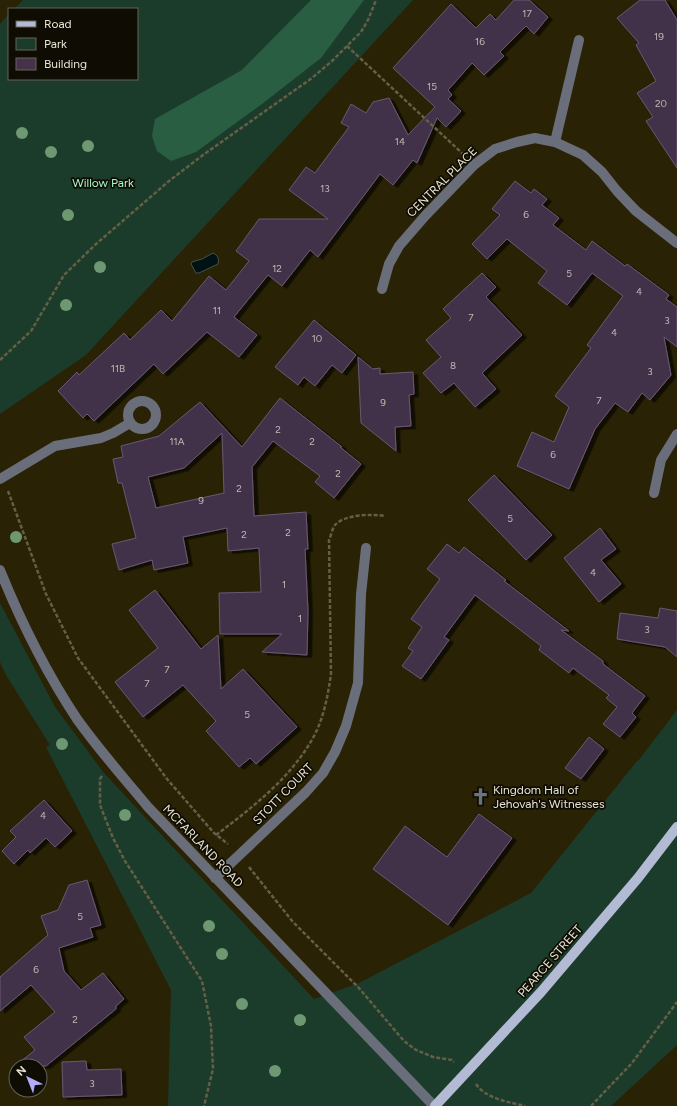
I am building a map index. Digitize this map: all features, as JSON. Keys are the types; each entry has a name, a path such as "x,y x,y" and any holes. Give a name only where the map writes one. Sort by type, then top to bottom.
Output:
{"main road":[{"name":"PEARCE STREET","path":"434,1106 541,992 638,878 677,827"}],"street":[{"path":"555,142 579,40"},
{"name":"CENTRAL PLACE","path":"382,289 389,264 399,246 425,216 474,165 496,149 535,138 555,142 583,155 602,172 636,211 677,243"},
{"path":"1,479 55,446 101,438 130,423"},
{"path":"654,493 661,460 677,434"},
{"name":"STOTT COURT","path":"216,878 306,792 323,773 335,752 346,726 358,683 361,594 366,548"},
{"name":"MCFARLAND ROAD","path":"0,570 13,602 46,668 78,719 112,765 148,807 434,1106"}],"path":[{"path":"0,360 31,331 64,275 96,244 169,181 203,155 312,78 360,32 368,20 376,0"},
{"path":"347,46 474,165"},
{"path":"1,479 46,594 78,658 159,769 216,835 228,844 250,868 293,922 358,987 404,1041 416,1050 433,1057 452,1060 467,1072 479,1088 499,1100 525,1106"},
{"path":"216,835 258,802 282,780 314,736 323,712 331,674 329,540 333,530 339,522 357,516 372,514 385,516"},
{"path":"112,765 100,778 100,805 113,838 125,861 202,981 211,1026 213,1069 204,1106"},
{"path":"591,1106 632,1063 677,1002"}],"green space":[{"name":"Willow Park","path":"23,0 413,0 86,355 0,414 0,24 8,15 8,80 138,80 138,8 15,8"},
{"path":"311,0 364,0 321,58 262,104 196,152 171,161 157,151 152,136 155,119 242,70"},
{"path":"0,603 55,707 104,773 314,999 359,983 531,893 638,761 677,710 677,1045 611,1106 168,1106 171,990 46,747 50,745 6,675 0,662"}],"shaded area":[{"path":"213,253 218,257 218,264 196,273 191,264 192,262"}],"building":[{"path":"514,0 529,0 548,17 534,34 526,26 500,52 504,56 484,75 472,63 448,90 452,95 448,99 461,111 446,127 437,118 417,163 413,160 393,185 380,174 318,257 310,250 282,286 268,275 234,317 257,335 239,357 207,332 163,374 154,364 94,421 87,414 83,418 58,391 77,372 79,375 124,333 130,340 161,310 172,321 209,276 226,290 249,261 236,251 259,219 328,219 289,190 306,167 315,173 349,127 341,123 351,104 366,113 373,102 389,98 408,135 435,107 393,68 451,4 476,28 490,14 496,20"},
{"path":"640,0 665,0 677,20 677,168 646,121 653,117 637,93 656,81 636,45 639,43 617,18"},
{"path":"515,181 531,193 534,189 547,199 542,205 559,218 553,225 586,250 592,241 625,266 627,264 669,295 666,299 677,307 677,347 664,337 671,375 650,400 642,393 628,412 615,403 595,429 569,489 517,466 532,432 554,442 569,407 555,396 591,348 587,345 623,296 592,273 567,305 538,283 547,271 507,239 487,259 472,244 500,215 492,209"},
{"path":"482,273 496,287 486,297 522,335 482,373 496,389 475,407 454,383 441,393 423,373 441,357 426,340 451,318 443,309"},
{"path":"314,320 356,355 342,373 332,365 315,386 304,377 298,385 275,367"},
{"path":"358,357 373,369 380,368 380,374 413,372 414,394 409,395 411,426 395,427 396,451 361,423"},
{"path":"280,398 361,464 334,498 315,482 320,476 273,441 252,467 254,516 306,512 308,549 305,549 308,611 307,655 262,652 282,634 220,634 219,593 261,592 259,548 228,551 227,528 183,537 188,563 154,570 152,560 119,570 112,544 136,538 122,483 118,483 113,459 123,457 121,446 159,436 200,402 242,447","holes":["222,433 224,493 156,508 148,477 184,468"]},
{"path":"494,475 552,535 526,560 468,500"},
{"path":"600,528 616,549 601,560 621,584 599,602 564,558"},
{"path":"447,544 459,553 464,547 506,580 504,581 569,631 561,630 603,661 603,664 645,696 632,713 636,717 620,737 603,724 617,707 606,698 609,695 573,668 569,673 539,650 541,646 475,595 444,637 449,640 421,679 402,666 413,651 408,648 422,627 411,619 440,579 427,569"},
{"path":"155,590 201,649 218,635 221,689 243,669 297,727 256,764 250,758 239,767 206,731 216,721 183,685 143,717 115,682 158,648 129,610"},
{"path":"660,608 677,611 677,657 665,647 617,639 620,613 658,618"},
{"path":"589,737 604,749 581,779 565,768"},
{"path":"44,800 72,831 55,847 46,838 30,853 28,850 14,864 2,851 16,837 10,831"},
{"path":"479,814 512,838 448,925 373,869 405,826 447,857"},
{"path":"87,880 101,925 90,928 93,937 59,948 64,971 81,990 103,973 124,999 116,1006 116,1009 48,1064 48,1058 25,1058 35,1050 24,1037 55,1012 31,985 0,1011 0,977 48,935 41,916 58,910 69,885"},
{"path":"86,1061 87,1070 121,1069 122,1095 63,1097 62,1062"}],"place":[{"name":"Kingdom Hall of Jehovah's Witnesses","path":"480,797"}]}
